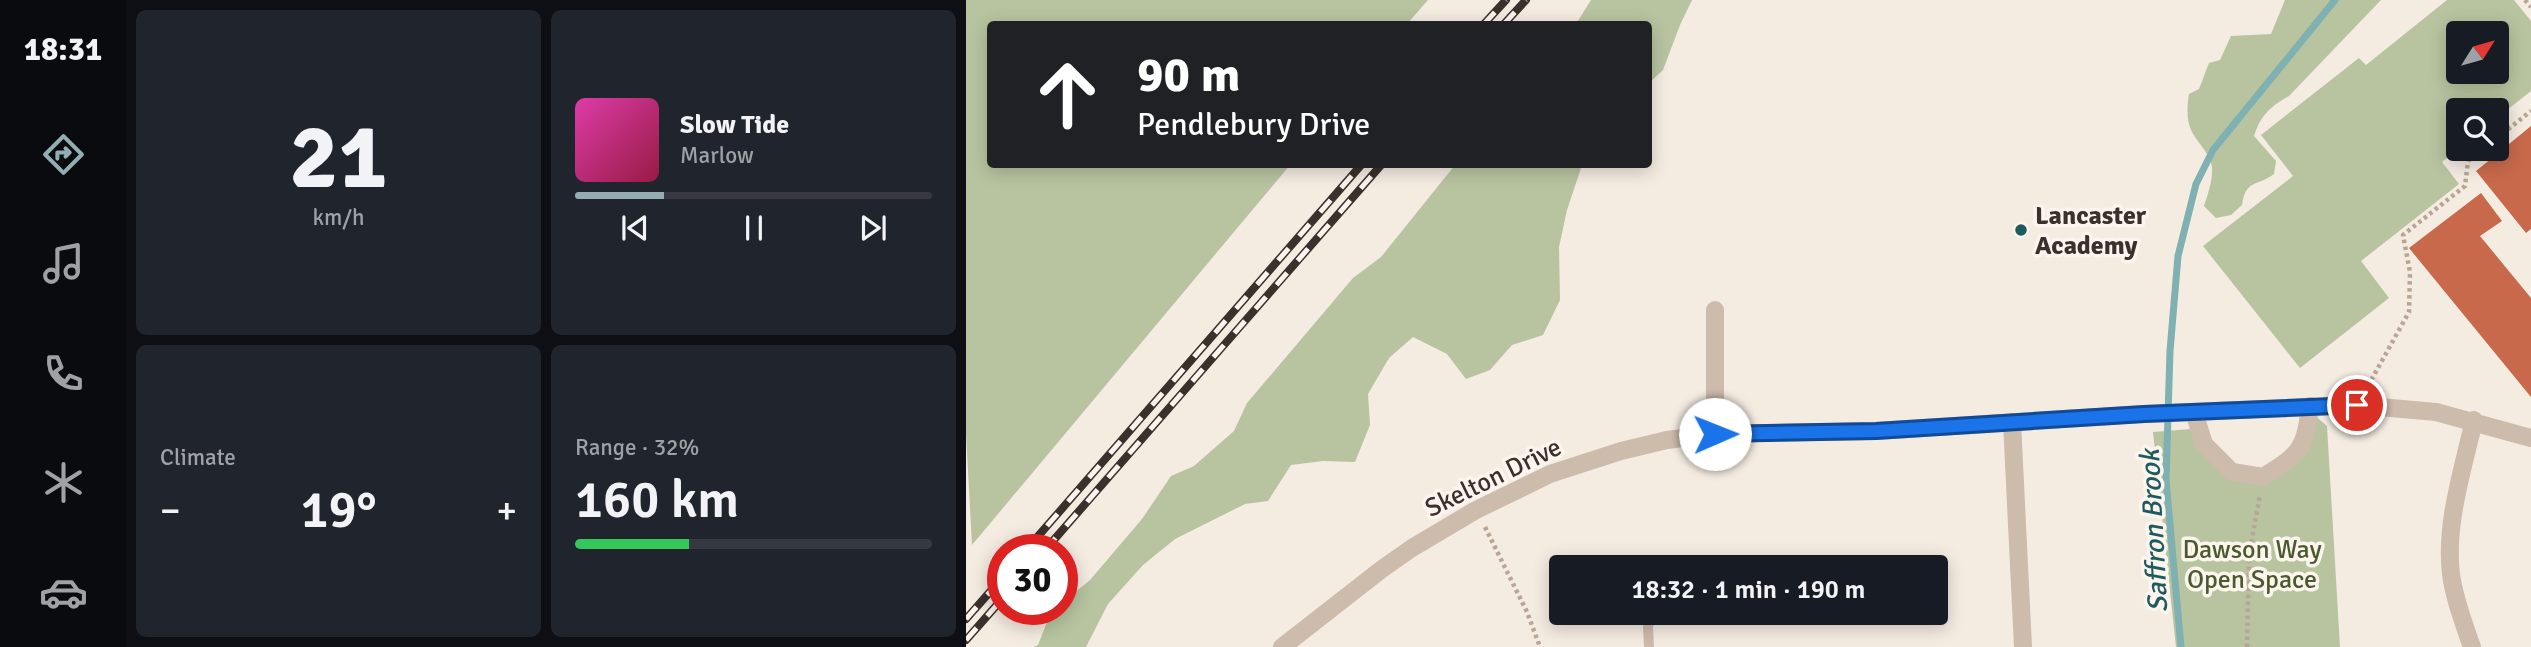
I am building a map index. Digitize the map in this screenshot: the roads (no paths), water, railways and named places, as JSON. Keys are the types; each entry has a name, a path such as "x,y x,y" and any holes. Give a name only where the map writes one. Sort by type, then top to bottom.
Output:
{"street":[{"path":"1715,310 1715,434"},
{"name":"Skelton Drive","path":"1282,647 1382,569 1476,510 1550,474 1621,451 1667,440 1715,434 1876,431 2144,414 2357,405 2436,412 2474,420 2531,438"},
{"path":"2194,412 2204,444 2232,472 2263,477 2289,461 2306,439 2310,406"},
{"path":"2472,647 2451,577 2450,542 2454,510 2474,420"},
{"path":"2012,422 2023,647"}],"lane":[{"path":"1649,625 1649,647"}],"waterway":[{"name":"Saffron Brook","path":"2181,647 2166,480 2170,351 2178,256 2196,184 2213,150 2335,0"}],"railway":[{"path":"1487,21 1506,0"},
{"path":"1507,21 1526,0"},
{"path":"1040,534 1359,168"},
{"path":"1059,534 1379,168"},
{"path":"966,619 987,595"},
{"path":"966,640 987,616"}],"place":[{"name":"Lancaster Academy","path":"2021,230"}],"park label":[{"name":"Dawson Way Open Space","path":"2252,564"}]}
